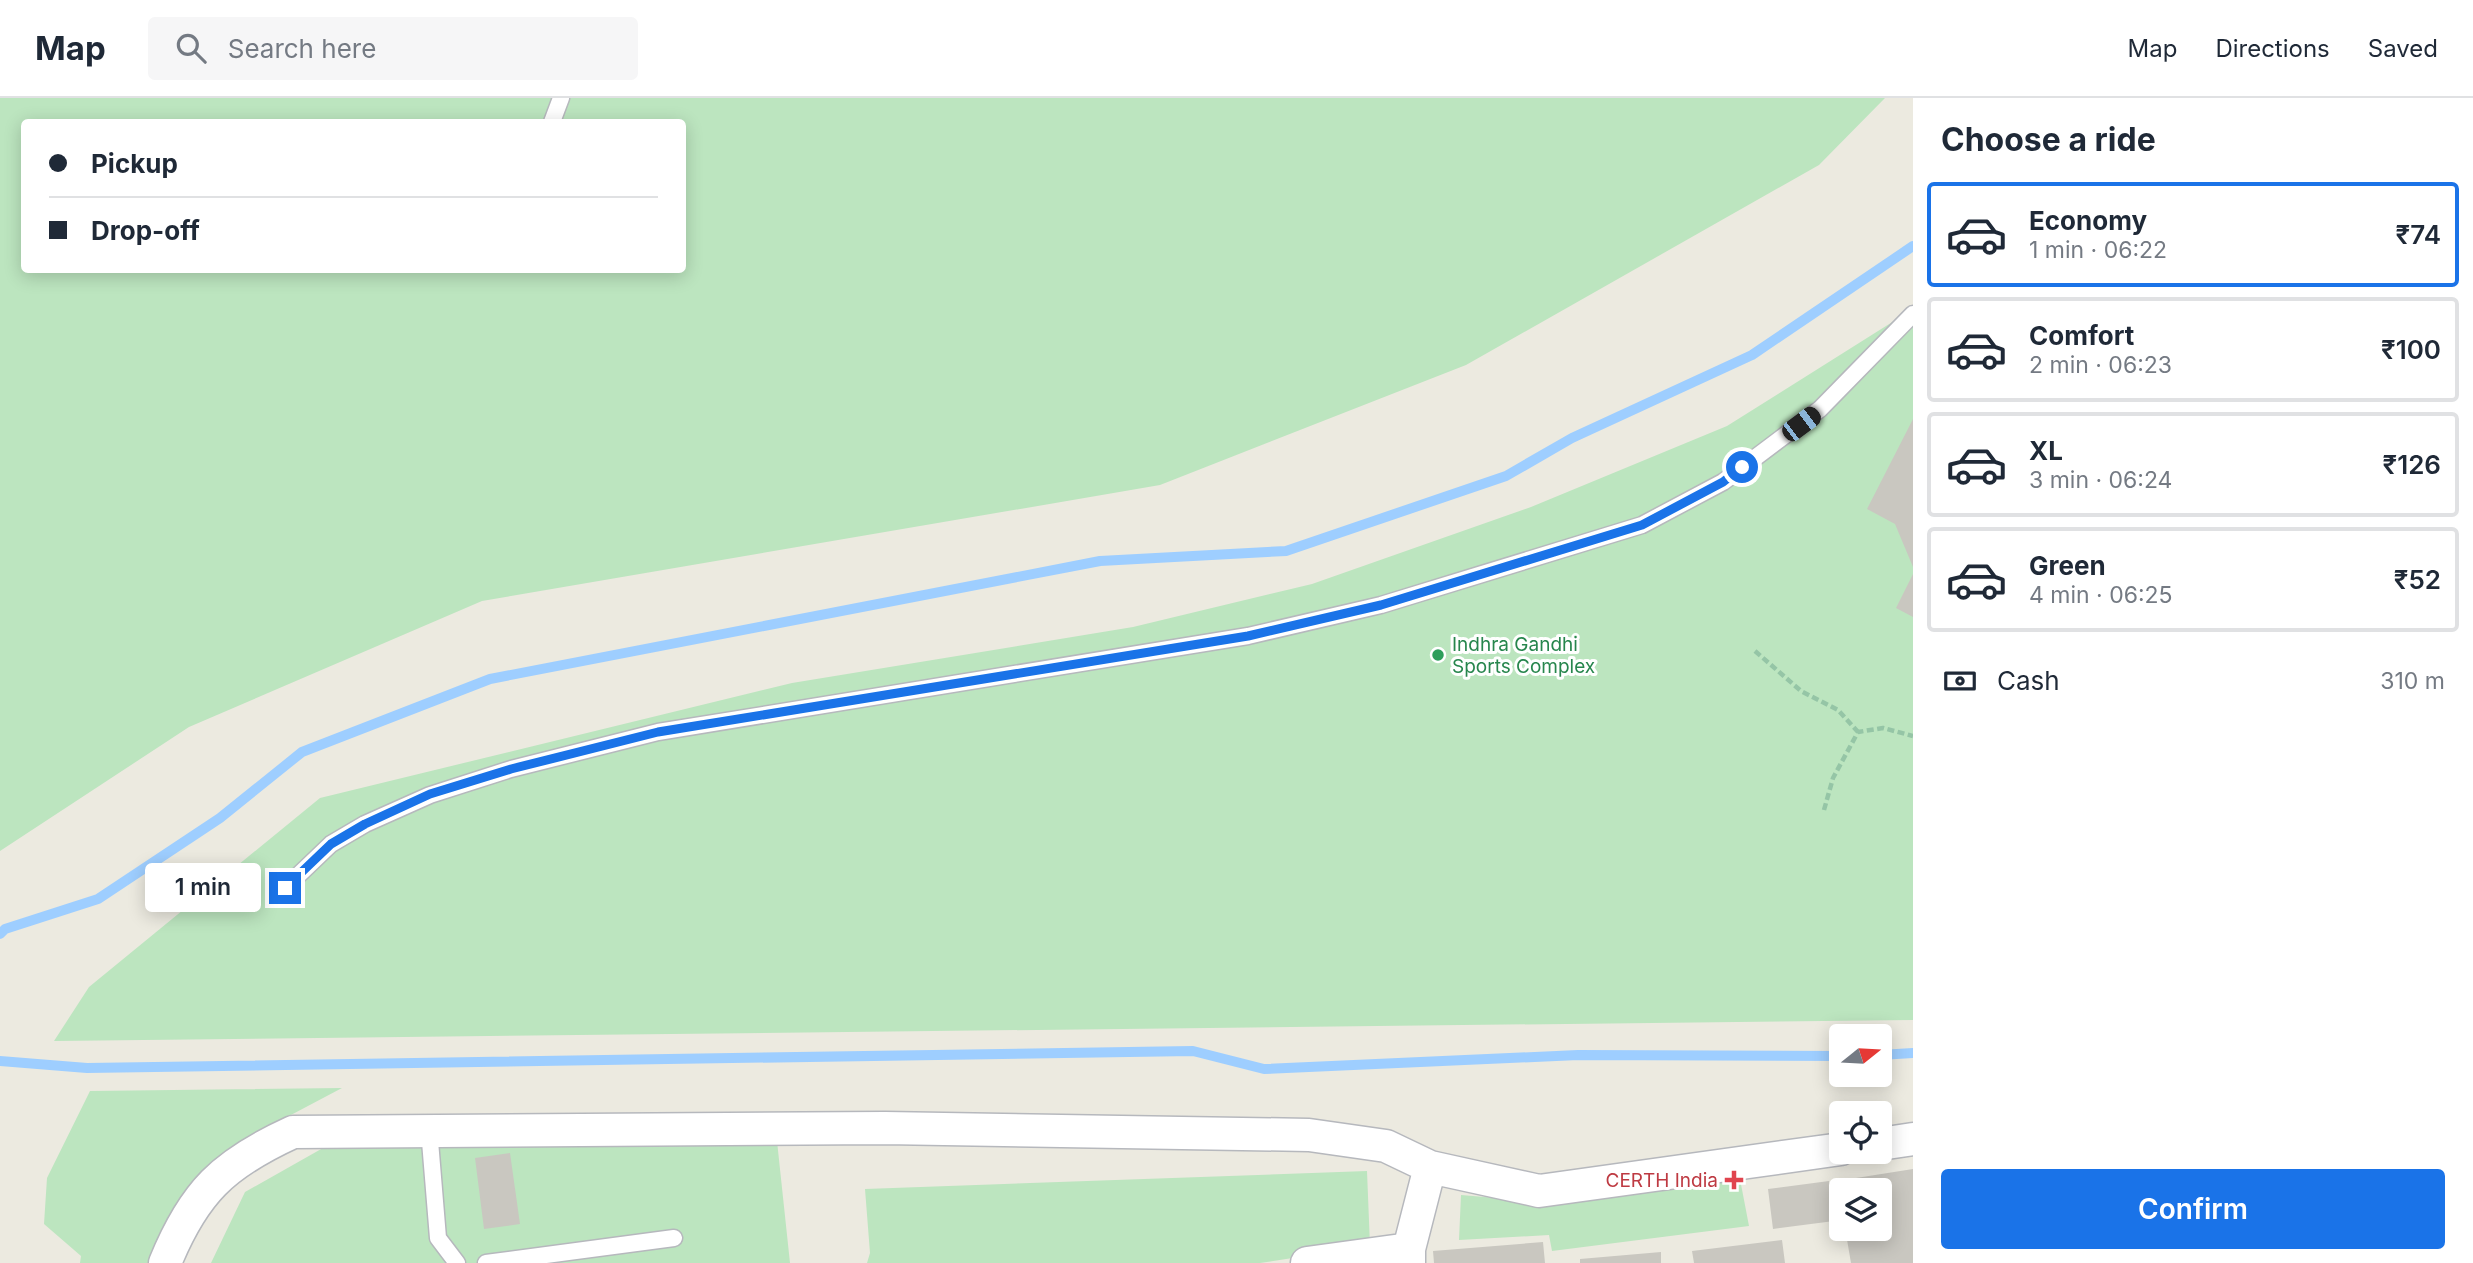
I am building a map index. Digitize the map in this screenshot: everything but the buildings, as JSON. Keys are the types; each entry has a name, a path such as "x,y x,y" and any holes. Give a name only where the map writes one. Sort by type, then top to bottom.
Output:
{"street":[{"path":"165,1263 182,1221 216,1178 256,1149 293,1132 885,1128 1309,1135 1386,1146 1430,1167 1539,1191 1829,1151"},
{"path":"1892,1142 1913,1139"},
{"path":"1307,1263 1409,1256 1430,1167"}],"lane":[{"path":"553,119 561,98"},
{"path":"285,888 331,844 365,824 430,794 511,769 658,732 1248,636 1381,605 1642,525 1723,482 1820,409 1913,314"},
{"path":"429,1129 438,1238 457,1263"},
{"path":"485,1263 674,1238"}],"path":[{"path":"1755,651 1801,691 1838,710 1858,733"},
{"path":"1824,810 1833,778 1858,733 1883,728 1913,736"}],"green space":[{"path":"0,98 1885,98 1819,165 1466,365 1160,485 482,601 189,727 0,851"},
{"name":"Indhra Gandhi Sports Complex","path":"1913,309 1913,1020 54,1041 89,987 320,798 792,683 1133,627 1312,584 1531,507 1727,426"},
{"path":"342,1088 236,1144 165,1229 148,1263 80,1263 81,1256 44,1224 47,1178 90,1091"},
{"path":"353,1131 777,1141 790,1263 211,1263 245,1192"},
{"path":"1367,1171 1370,1246 1260,1263 867,1263 870,1253 865,1189"},
{"path":"1740,1179 1749,1226 1552,1251 1549,1235 1459,1240 1461,1195 1542,1202"}],"waterway":[{"path":"0,934 5,929 98,899 220,818 302,752 490,679 1100,561 1286,551 1506,476 1572,438 1752,355 1913,246"},
{"path":"0,1061 87,1068 1193,1051 1264,1069 1578,1055 1829,1056"},
{"path":"1892,1054 1913,1053"}],"place":[{"name":"Indhra Gandhi Sports Complex","path":"1438,655"},
{"name":"CERTH India","path":"1734,1180"}],"route":[{"path":"285,888 331,844 365,824 430,794 511,769 658,732 1248,636 1381,605 1642,525 1723,482 1742,467"}]}
